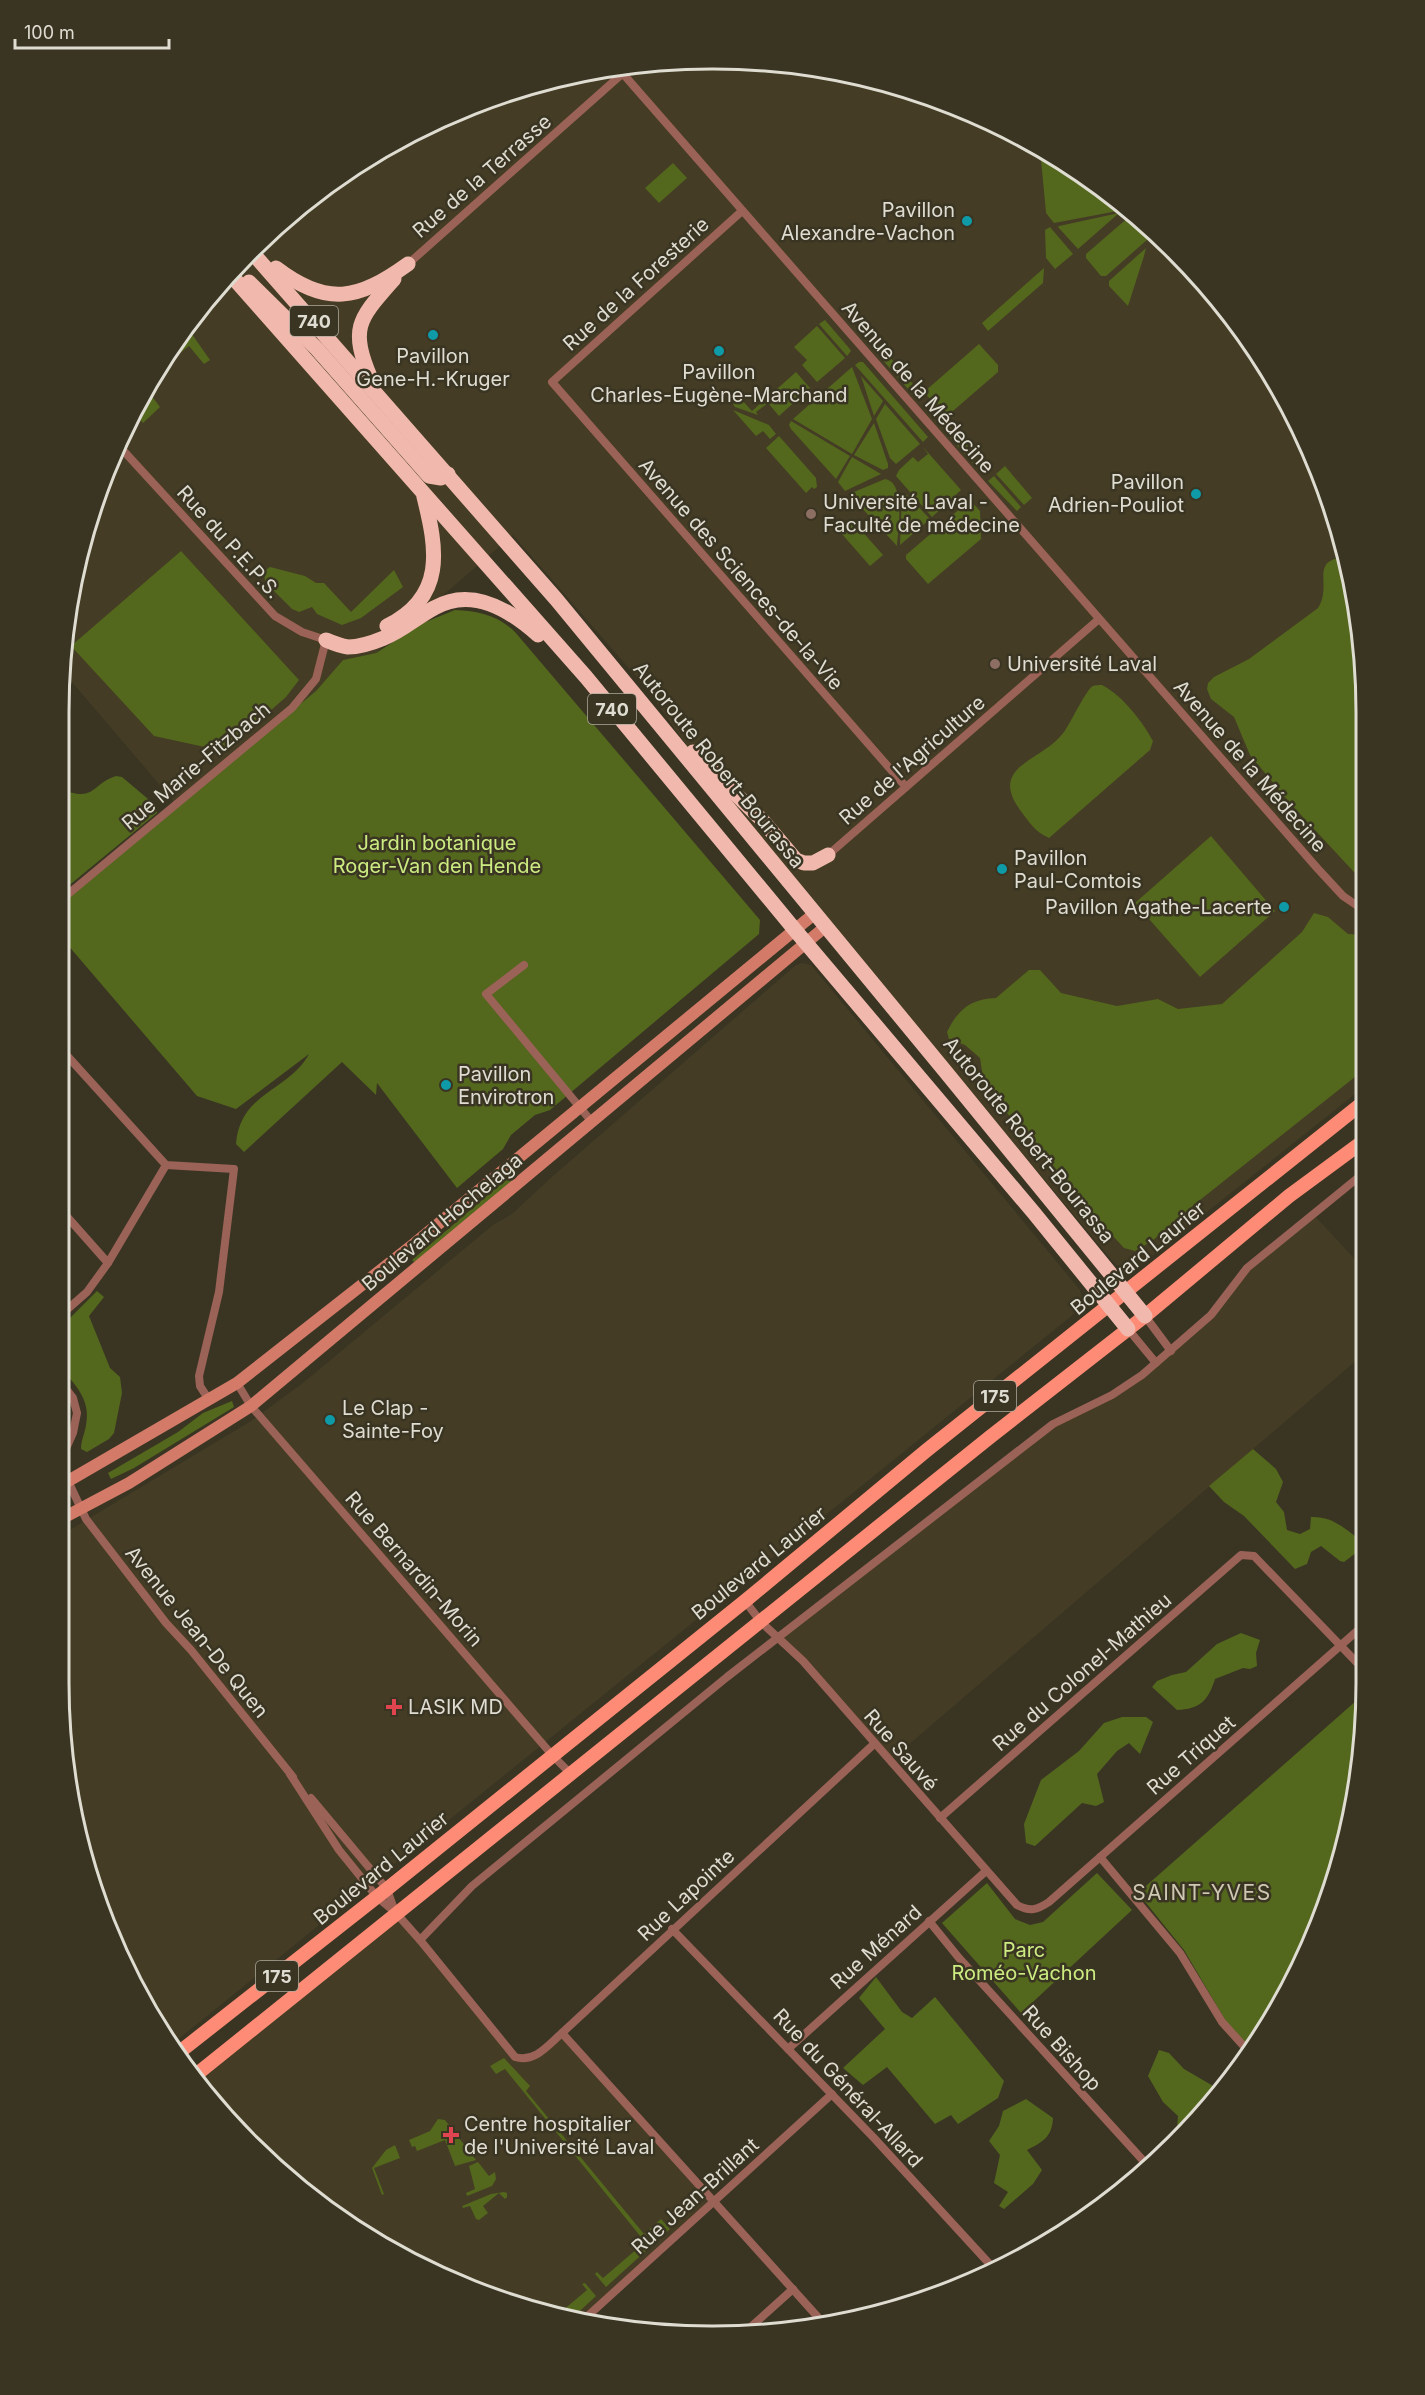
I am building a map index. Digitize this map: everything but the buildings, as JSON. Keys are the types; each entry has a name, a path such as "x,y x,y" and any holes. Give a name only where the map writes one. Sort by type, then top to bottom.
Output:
{"highway":[{"path":"259,255 307,289 328,294 345,294 366,289 408,264"},
{"name":"Autoroute Robert-Bourassa","path":"258,256 599,651 1144,1316"},
{"path":"377,392 360,351 359,329 370,305 408,264"},
{"path":"241,275 317,349 429,476 441,478 448,474"},
{"name":"Autoroute Robert-Bourassa","path":"236,281 586,677 795,930 1034,1213 1128,1329"},
{"path":"326,640 363,636 392,623 411,608 426,589 432,574 435,549 424,493"},
{"path":"326,640 347,647 363,645 390,636 437,606 467,599 505,609 521,620 586,677"},
{"path":"599,651 655,708 716,777 736,793 763,821 796,860 804,864 813,863 828,855"}],"main road":[{"name":"Boulevard Hochelaga","path":"69,1481 237,1383 414,1244 814,914"},
{"name":"Boulevard Hochelaga","path":"69,1515 129,1483 251,1406 825,927"},
{"name":"Boulevard Laurier","path":"184,2049 553,1756 934,1444 1356,1108"},
{"name":"175","path":"200,2071 570,1773 1128,1329 1289,1196 1356,1147"}],"street":[{"name":"Avenue de la Médecine","path":"624,76 1333,886 1356,906"},
{"name":"Rue de la Terrasse","path":"408,264 613,77"},
{"name":"Rue de la Foresterie","path":"552,382 742,211"},
{"name":"Avenue des Sciences-de-la-Vie","path":"552,382 906,787"},
{"name":"Rue du P.E.P.S.","path":"124,452 275,616 302,633 326,640"},
{"name":"Rue de l'Agriculture","path":"828,855 1099,619"},
{"name":"Rue Marie-Fitzbach","path":"69,893 292,708 316,679 326,640"},
{"path":"524,965 486,994 592,1122"},
{"path":"69,1058 166,1165 234,1169 219,1292 199,1376 200,1386 209,1400"},
{"path":"69,1308 87,1292 108,1263 166,1165"},
{"path":"420,1940 472,1886 727,1677 1053,1424 1112,1395 1171,1351 1211,1315 1247,1268 1356,1179"},
{"path":"69,1219 108,1263"},
{"path":"1144,1316 1171,1351"},
{"path":"1128,1329 1156,1363"},
{"name":"Rue Bernardin-Morin","path":"237,1383 251,1406 570,1773"},
{"name":"Avenue Jean-De Quen","path":"69,1392 74,1398 77,1413 69,1441"},
{"name":"Avenue Jean-De Quen","path":"69,1489 86,1519 166,1623 191,1650 290,1774 396,1913 515,2056"},
{"name":"Rue du Colonel-Mathieu","path":"940,1818 1241,1555 1254,1556 1339,1646"},
{"name":"Rue Sauvé","path":"745,1601 761,1622 803,1661 1017,1905 1026,1909 1038,1910"},
{"name":"Rue Triquet","path":"1038,1910 1356,1632"},
{"path":"1339,1646 1356,1662"},
{"name":"Rue Lapointe","path":"515,2056 525,2060 535,2056 874,1744"},
{"name":"Avenue Jean-De Quen","path":"290,1774 339,1850 382,1893 396,1913"},
{"path":"1100,1857 1180,1953 1222,2022 1243,2046"},
{"name":"Rue Ménard","path":"788,2049 986,1871"},
{"name":"Rue Bishop","path":"929,1921 959,1958 1143,2160"},
{"name":"Rue du Général-Allard","path":"672,1929 832,2094 989,2264"},
{"path":"562,2032 818,2317"},
{"name":"Rue Jean-Brillant","path":"590,2314 832,2094"},
{"path":"752,2325 793,2289"}],"shaded area":[{"name":"Université Laval","path":"712,69 755,70 796,75 838,81 879,91 919,103 997,135 1070,177 1137,229 1168,257 1223,321 1248,355 1290,428 1322,506 1334,546 1344,587 1355,670 1356,1093 1133,1271 1116,1265 720,793 647,689 513,535 376,653 343,660 316,691 176,804 70,679 81,587 103,506 135,428 177,355 202,321 257,257 321,202 355,177 391,155 466,118 546,91 587,81 629,75 670,70"},
{"path":"802,963 811,965 1080,1290 1083,1301 1080,1309 177,2040 135,1967 118,1929 103,1889 81,1808 70,1725 69,1530 251,1421 303,1383 493,1225 512,1214 796,965"},
{"path":"1312,1213 1356,1260 1356,1361 893,1758 779,1638 1053,1424 1112,1395 1199,1327 1238,1279"},
{"name":"Centre hospitalier de l'Université Laval","path":"396,1913 515,2056 525,2059 562,2033 713,2202 590,2314 546,2304 506,2292 428,2260 355,2218 321,2193 257,2138 201,2073"}],"green space":[{"path":"1041,159 1070,177 1116,211 1054,223 1046,213"},
{"path":"673,163 687,178 659,203 645,188"},
{"path":"1118,213 1118,214 1078,249 1059,226"},
{"path":"1126,220 1148,239 1106,276 1101,276 1086,258 1086,254"},
{"path":"1050,227 1073,254 1055,269 1046,258 1045,230"},
{"path":"1146,248 1128,306 1109,286 1109,281"},
{"path":"1044,268 1043,283 988,331 982,323"},
{"path":"825,320 851,351 847,356 819,324"},
{"path":"817,326 845,358 817,382 802,365 807,360 794,347"},
{"path":"192,334 210,360 204,364 189,346 176,356"},
{"path":"979,344 998,365 998,372 946,417 924,392"},
{"path":"882,348 919,391 914,396 881,358 879,352"},
{"path":"863,362 928,437 923,442 855,365"},
{"path":"852,367 872,419 852,454 793,419"},
{"path":"796,372 810,388 779,416 768,403 756,412 758,415 735,407 733,404 740,398 752,411"},
{"path":"861,376 883,401 874,416"},
{"path":"152,396 160,407 143,423 140,419"},
{"path":"885,404 920,444 896,464 890,458 876,419"},
{"path":"733,410 769,425 776,434 770,439 763,431 756,436"},
{"path":"791,421 850,456 836,479 791,429 789,425"},
{"path":"874,423 888,464 888,468 883,470 854,455"},
{"path":"949,425 982,462 976,467 944,430"},
{"path":"779,436 816,478 817,487 814,489 812,487 806,493 766,448"},
{"path":"923,447 961,490 932,517 896,476 913,457 918,462 928,454"},
{"path":"852,457 881,474 845,491 838,482"},
{"path":"1005,466 1032,498 1024,505 996,474"},
{"path":"994,476 1021,507 1017,511 988,481"},
{"path":"885,479 892,482 898,497 897,546 849,494"},
{"path":"907,495 930,519 900,545 902,498"},
{"path":"970,500 980,511 981,539 928,584 906,559 906,555"},
{"path":"853,521 883,555 870,566 841,533"},
{"path":"181,551 299,680 286,697 220,755 214,749 154,736 73,648 73,644"},
{"path":"1337,559 1344,587 1355,670 1356,874 1289,802 1250,755 1234,717 1211,699 1207,689 1208,683 1214,677 1249,659 1318,608 1322,599 1324,568"},
{"path":"270,567 305,576 316,583 324,583 351,612 394,570 403,587 361,618 342,625 317,614 312,607 299,612 292,609 265,582 264,571"},
{"name":"Jardin botanique Roger-Van den Hende","path":"455,610 472,611 487,615 515,632 760,920 759,934 550,1110 535,1115 511,1135 503,1149 457,1188 377,1083 376,1095 342,1062 244,1152 236,1144 239,1127 246,1113 300,1067 309,1054 236,1109 197,1096 69,946 69,893 316,691 343,660 376,653 423,623"},
{"path":"1102,685 1124,702 1138,717 1153,741 1150,750 1049,838 1029,823 1012,795 1010,783 1014,773 1022,765 1064,732 1090,688"},
{"path":"116,776 122,777 154,804 157,813 69,885 69,792 87,793"},
{"path":"1211,836 1275,911 1200,977 1135,903"},
{"path":"1314,913 1328,917 1348,934 1356,934 1356,1076 1152,1241 1135,1251 1124,1248 1058,1177 991,1093 983,1078 980,1058 965,1045 949,1039 947,1032 961,1011 979,1000 996,998 1029,970 1040,970 1061,993 1117,1006 1158,999 1178,1009 1222,1004 1302,932"},
{"path":"510,1176 514,1181 416,1264 412,1260"},
{"path":"97,1291 104,1297 89,1316 110,1368 120,1377 122,1393 114,1433 109,1439 87,1452 81,1449 87,1417 85,1402 69,1378 69,1319"},
{"path":"232,1401 234,1407 134,1468 111,1479 108,1473 178,1432 203,1413"},
{"path":"1253,1449 1276,1469 1283,1482 1276,1502 1284,1512 1287,1530 1300,1534 1310,1529 1311,1517 1327,1519 1356,1537 1356,1553 1344,1562 1321,1546 1311,1552 1307,1564 1295,1569 1244,1516 1224,1502 1209,1486"},
{"path":"1241,1633 1260,1640 1256,1653 1257,1666 1250,1669 1243,1668 1215,1679 1206,1698 1197,1706 1177,1710 1152,1687 1157,1681 1186,1672 1217,1644"},
{"path":"1356,1701 1355,1725 1344,1808 1322,1889 1290,1967 1244,2045 1231,2030 1184,1950 1138,1893"},
{"path":"1122,1717 1146,1717 1153,1722 1140,1754 1129,1743 1117,1751 1097,1774 1104,1802 1096,1806 1082,1803 1035,1846 1026,1843 1024,1824 1041,1780 1079,1751 1104,1723"},
{"name":"Parc Roméo-Vachon","path":"1097,1873 1132,1910 1021,2013 942,1923 987,1883 1015,1919 1030,1925 1043,1922"},
{"path":"876,1977 902,2012 912,2018 935,1997 1004,2081 998,2098 958,2124 951,2115 935,2124 887,2067 863,2085 843,2068 885,2029 859,1998"},
{"path":"1159,2050 1169,2053 1184,2069 1213,2086 1177,2128 1178,2116 1163,2102 1148,2076"},
{"path":"504,2058 530,2086 526,2091 644,2234 661,2219 670,2229 606,2287 595,2274 597,2272 603,2278 645,2242 505,2069 496,2074 490,2066"},
{"path":"1026,2099 1053,2118 1051,2130 1046,2138 1027,2150 1042,2170 1033,2184 1004,2209 999,2206 1008,2192 994,2183 1000,2155 989,2141 999,2126 1003,2111"},
{"path":"438,2119 445,2120 476,2160 455,2166 445,2140 417,2151 415,2146 412,2147 409,2140 430,2131"},
{"path":"395,2145 400,2158 374,2168 384,2194 382,2195 372,2168 386,2150"},
{"path":"478,2162 489,2176 495,2172 496,2179 492,2186 467,2196 466,2193 475,2189 469,2166"},
{"path":"504,2192 507,2193 505,2199 499,2193 483,2206 488,2213 479,2220 476,2219 470,2206 463,2208 462,2206 491,2194"},
{"path":"585,2283 596,2296 579,2312 565,2309 587,2290 582,2284"}],"place":[{"name":"Pavillon Alexandre-Vachon","path":"967,221"},
{"name":"Pavillon Gene-H.-Kruger","path":"433,335"},
{"name":"Pavillon Charles-Eugène-Marchand","path":"719,351"},
{"name":"Pavillon Adrien-Pouliot","path":"1196,494"},
{"name":"Université Laval - Faculté de médecine","path":"811,514"},
{"name":"Université Laval","path":"995,664"},
{"name":"Pavillon Paul-Comtois","path":"1002,869"},
{"name":"Pavillon Agathe-Lacerte","path":"1284,907"},
{"name":"Pavillon Envirotron","path":"446,1085"},
{"name":"Le Clap - Sainte-Foy","path":"330,1420"},
{"name":"LASIK MD","path":"394,1707"},
{"name":"Centre hospitalier de l'Université Laval","path":"451,2135"}],"district":[{"name":"SAINT-YVES","path":"1202,1892"}]}
